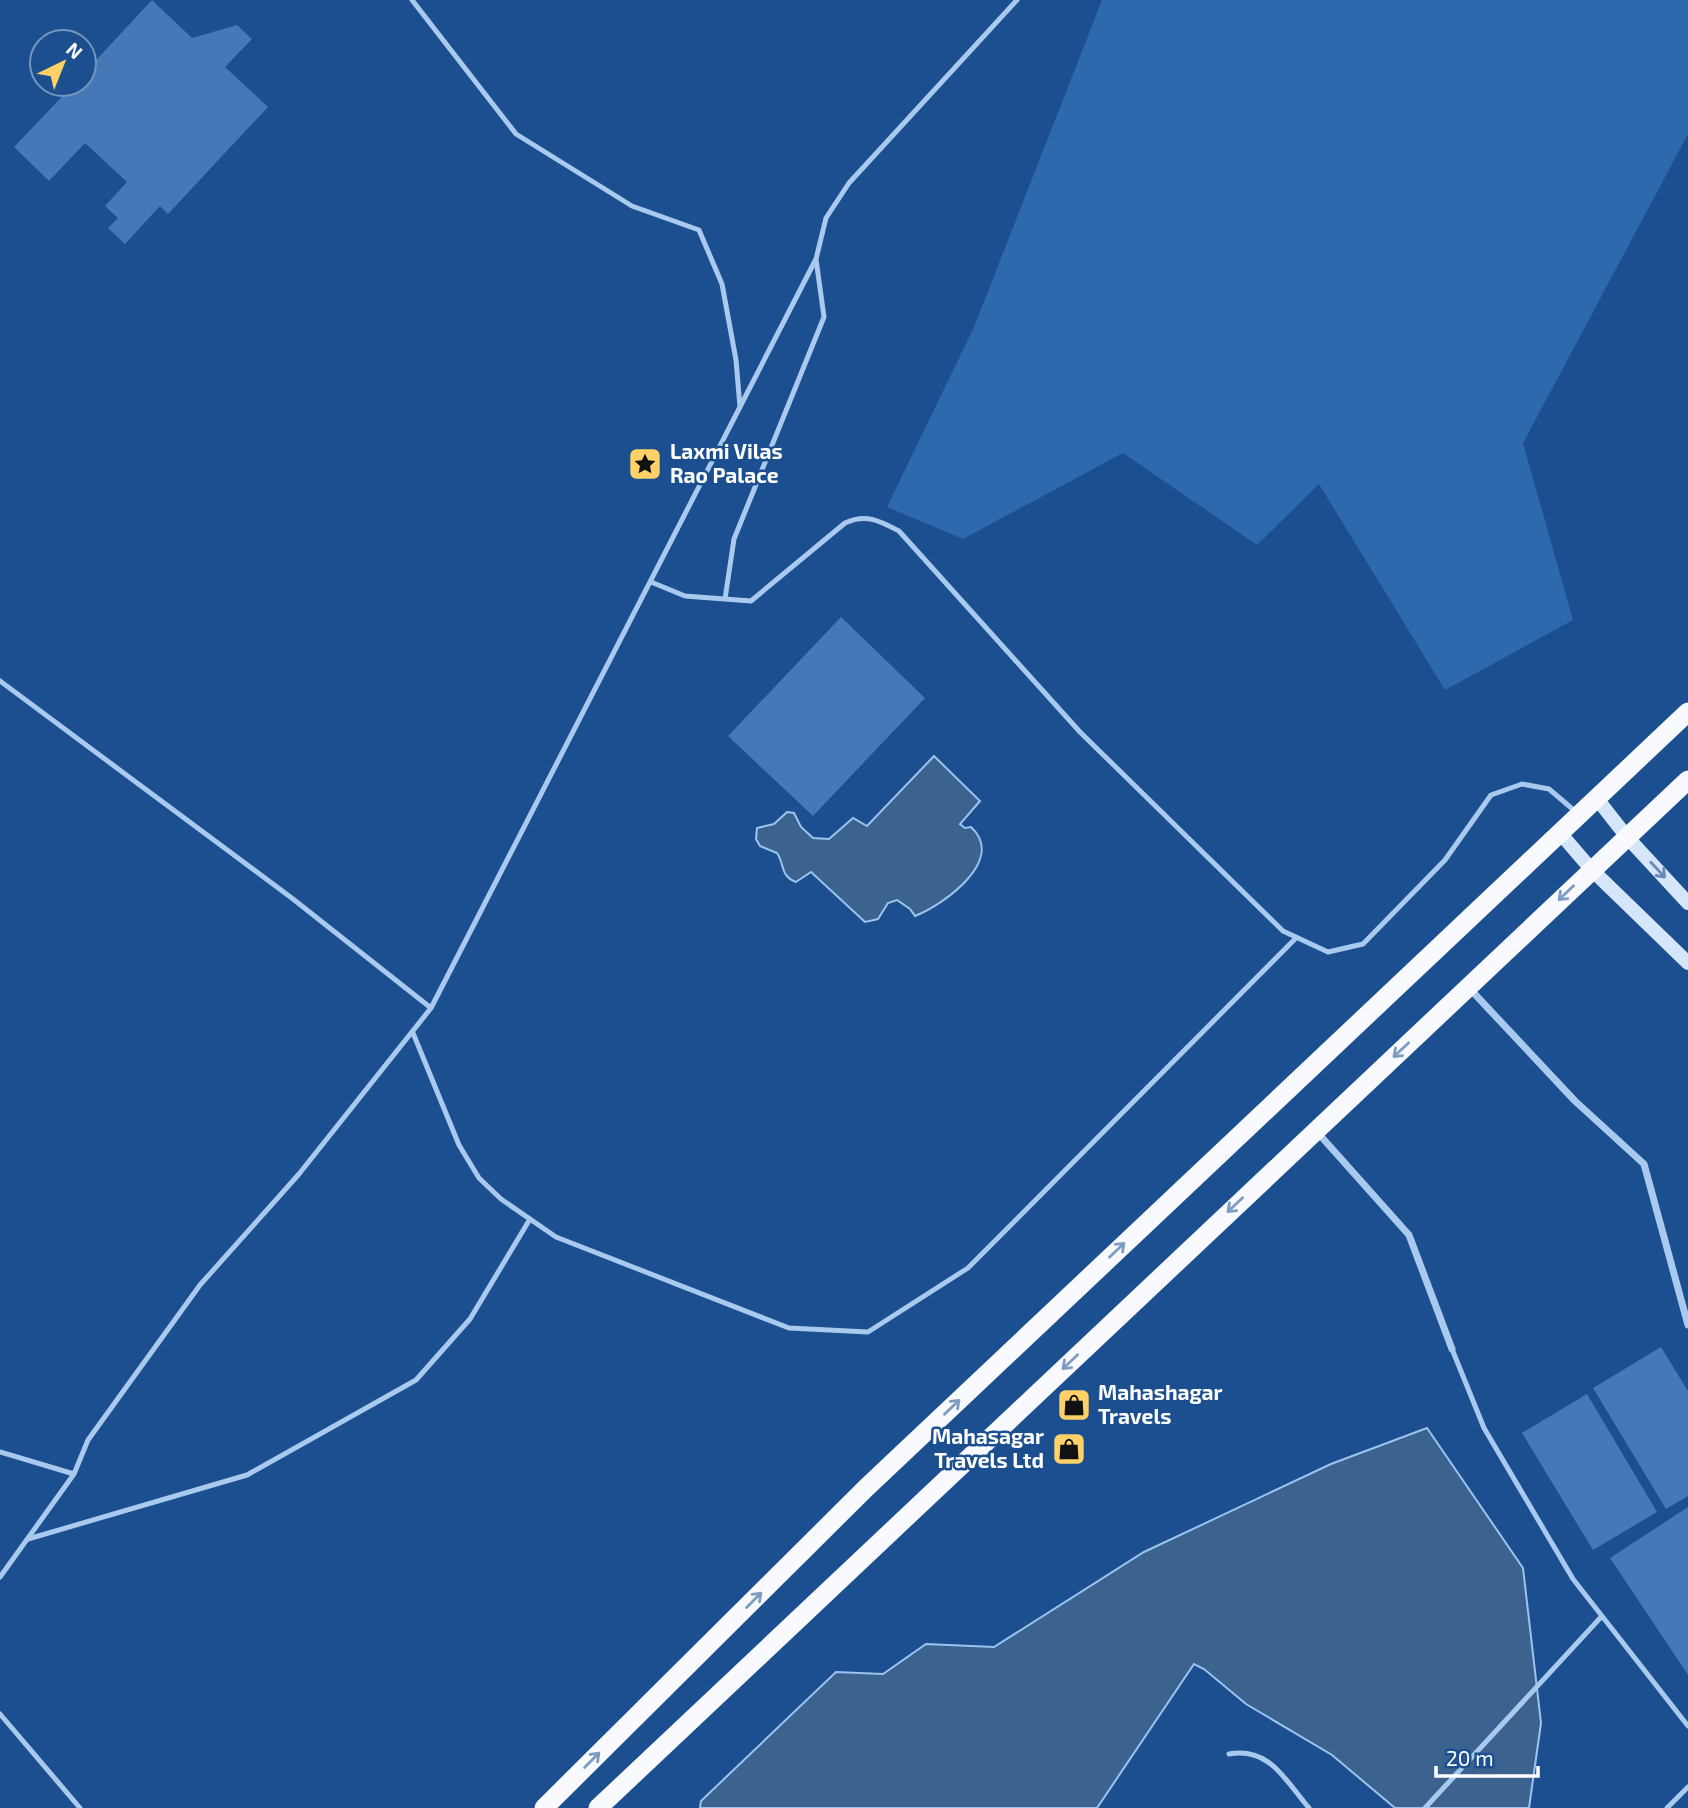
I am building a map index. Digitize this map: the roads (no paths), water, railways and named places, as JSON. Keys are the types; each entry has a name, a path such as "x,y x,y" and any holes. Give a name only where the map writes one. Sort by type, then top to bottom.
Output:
{"highway":[{"path":"544,1808 866,1488 1472,914 1598,800 1688,712"},
{"path":"598,1808 1688,780"}],"main road":[{"path":"1598,800 1627,837 1688,903"},
{"path":"1561,834 1591,869 1688,963"}],"street":[{"path":"1468,986 1575,1101 1644,1164 1688,1325"},
{"path":"1315,1130 1409,1235 1452,1349"}],"lane":[{"path":"412,0 516,134 632,206 699,230 722,284 736,360 740,408"},
{"path":"0,1577 74,1474 88,1440 200,1285 299,1174 431,1008 816,259 826,218 849,183 1017,0"},
{"path":"725,599 734,539 824,317 816,259"},
{"path":"651,582 685,596 751,601 845,523 859,516 877,520 899,531 1080,733 1283,932 1328,952 1363,944 1445,860 1491,795 1522,783 1549,789 1581,816"},
{"path":"0,681 293,899 431,1008"},
{"path":"413,1032 459,1145 479,1178 556,1237 789,1328 869,1332 968,1268 1296,938"},
{"path":"27,1540 247,1475 416,1380 470,1319 530,1219"},
{"path":"1452,1349 1484,1428 1573,1579 1688,1726"},
{"path":"0,1452 74,1474"},
{"path":"1425,1808 1602,1616"},
{"path":"0,1714 80,1808"},
{"path":"1229,1754 1248,1751 1268,1760 1309,1808"},
{"path":"1667,1808 1688,1787"}],"place":[{"name":"Laxmi Vilas Rao Palace","path":"645,464"},
{"name":"Mahashagar Travels","path":"1074,1405"},
{"name":"Mahasagar Travels Ltd","path":"1069,1449"}]}
